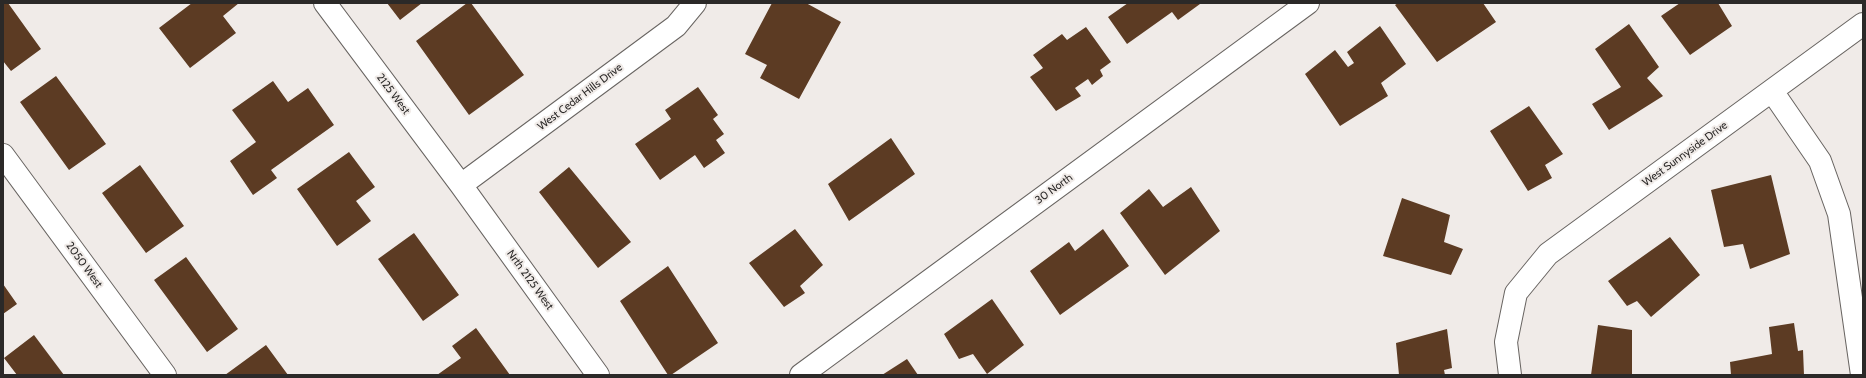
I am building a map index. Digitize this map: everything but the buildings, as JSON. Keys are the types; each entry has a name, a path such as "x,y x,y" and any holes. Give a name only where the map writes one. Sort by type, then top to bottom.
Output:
{"street":[{"name":"2125 West","path":"325,3 461,185"},
{"name":"West Cedar Hills Drive","path":"461,185 676,26 694,3"},
{"name":"30 North","path":"801,375 1308,3"},
{"name":"West Sunnyside Drive","path":"1510,375 1506,342 1516,293 1548,254 1863,24"},
{"path":"1772,91 1820,161 1839,214 1862,375"},
{"name":"2050 West","path":"3,155 165,375"},
{"name":"Nrth 2125 West","path":"461,185 598,375"}]}
